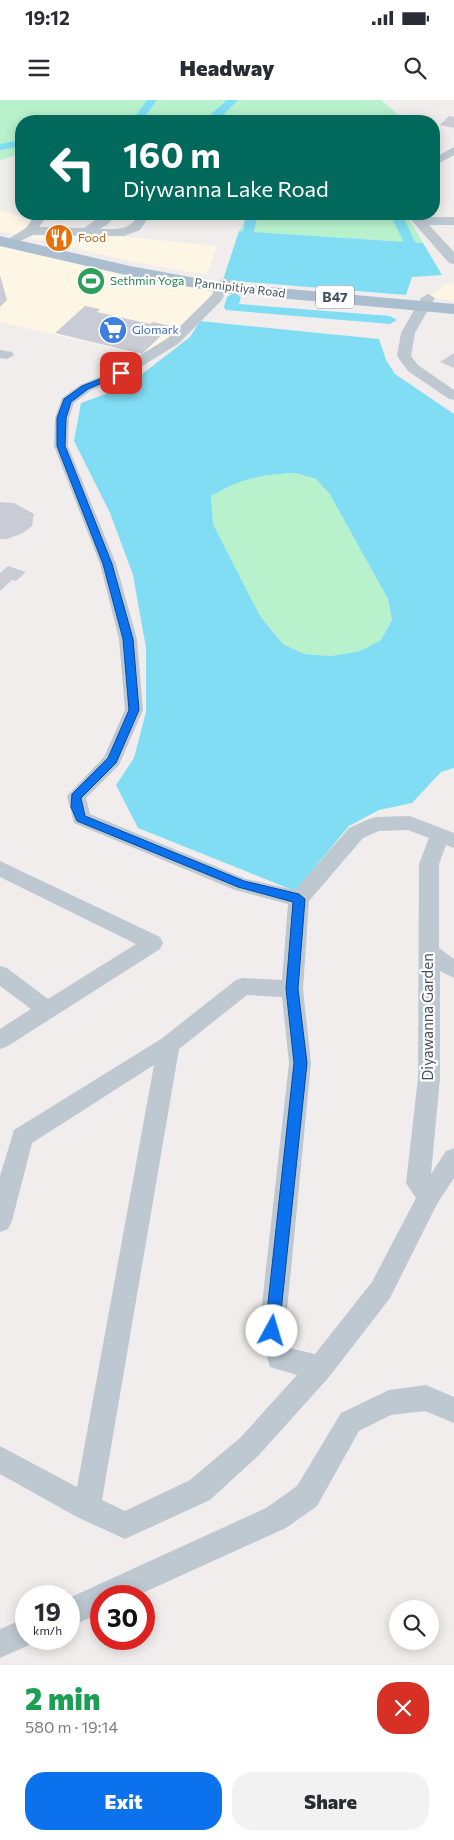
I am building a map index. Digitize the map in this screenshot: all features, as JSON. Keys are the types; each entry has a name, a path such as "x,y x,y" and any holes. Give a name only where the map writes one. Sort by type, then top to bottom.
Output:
{"main road":[{"name":"Pannipitiya Road","path":"0,234 225,285"},
{"name":"Pannipitiya Road","path":"0,241 130,272 225,285 426,302 454,302"},
{"name":"Pannipitiya Road","path":"426,302 454,309"}],"street":[{"path":"440,159 454,150"},
{"path":"31,231 38,220"},
{"path":"87,232 105,220"},
{"path":"16,238 31,231 119,233 132,231 139,226 142,220"},
{"path":"418,220 454,260"},
{"path":"440,220 454,221"},
{"path":"225,285 173,341 121,373 85,388 67,401 62,418 61,446 108,564 128,639 134,710 112,760 76,796 81,818 242,884 299,899 292,989 300,1063 272,1331 279,1358 320,1368"},
{"path":"426,302 408,333 404,356 413,368 454,396"},
{"name":"Diyawanna Garden","path":"299,899 356,833 376,824 410,822 447,837 429,864 429,1078 418,1183 429,1197"},
{"path":"0,868 154,943 46,1009 0,1040"},
{"path":"428,951 454,970"},
{"path":"0,974 46,1009"},
{"path":"0,1221 22,1137 169,1045 243,986 292,989"},
{"path":"87,1507 169,1045"},
{"path":"0,1460 87,1507 125,1524 200,1490 250,1446 320,1368 381,1290 429,1197 454,1158"},
{"path":"129,1585 276,1518 308,1496 350,1422 389,1403 426,1398 454,1410"},
{"path":"0,1644 15,1637"}],"shaded area":[{"path":"0,210 15,215 15,220 34,221 28,235 127,237 217,246 207,275 139,263 0,231"},
{"path":"0,246 126,275 215,291 168,340 143,355 0,322"},
{"path":"447,283 454,285 454,301 428,297"}],"green space":[{"path":"0,100 381,100 398,115 15,115 15,156 0,160"},
{"path":"245,220 410,220 423,243 239,231"},
{"path":"295,473 316,479 329,493 388,599 392,620 381,640 360,651 331,656 304,654 283,644 260,616 213,524 211,496 252,478"}],"water":[{"path":"239,231 423,243 442,275 412,277 406,295 223,280"},
{"path":"200,321 379,339 386,360 395,374 454,414 454,768 441,772 412,803 379,810 349,826 295,891 138,828 116,785 134,758 146,712 146,648 133,575 110,513 74,441 81,403 111,392 137,378 190,337","holes":["295,473 316,479 329,493 388,599 392,620 381,640 360,651 331,656 304,654 283,644 260,616 213,524 211,496 242,481 261,476"]}],"building":[{"path":"449,116 454,117 454,128 440,125"},
{"path":"0,275 7,300 0,307"},
{"name":"Glomark","path":"85,306 100,309 97,312 150,324 153,322 171,326 142,354 55,333"},
{"path":"454,353 454,368 440,362"},
{"path":"0,502 14,503 34,514 32,526 23,533 7,539 0,539"},
{"path":"8,566 26,572 16,581 12,580 0,591 0,573"}],"waterway":[{"path":"141,115 152,100"},
{"path":"217,115 233,100"},
{"path":"0,147 15,144"},
{"path":"249,232 251,220"},
{"path":"399,220 409,242"},
{"path":"234,297 231,307 390,320"}],"place":[{"name":"Food","path":"59,238"},
{"name":"Sethmin Yoga","path":"91,281"},
{"name":"Glomark","path":"113,330"}],"route":[{"path":"121,373 85,388 67,401 62,418 61,446 108,564 128,639 134,710 112,760 76,796 77,807 81,818 242,884 299,899 292,989 300,1063 272,1331"}]}
